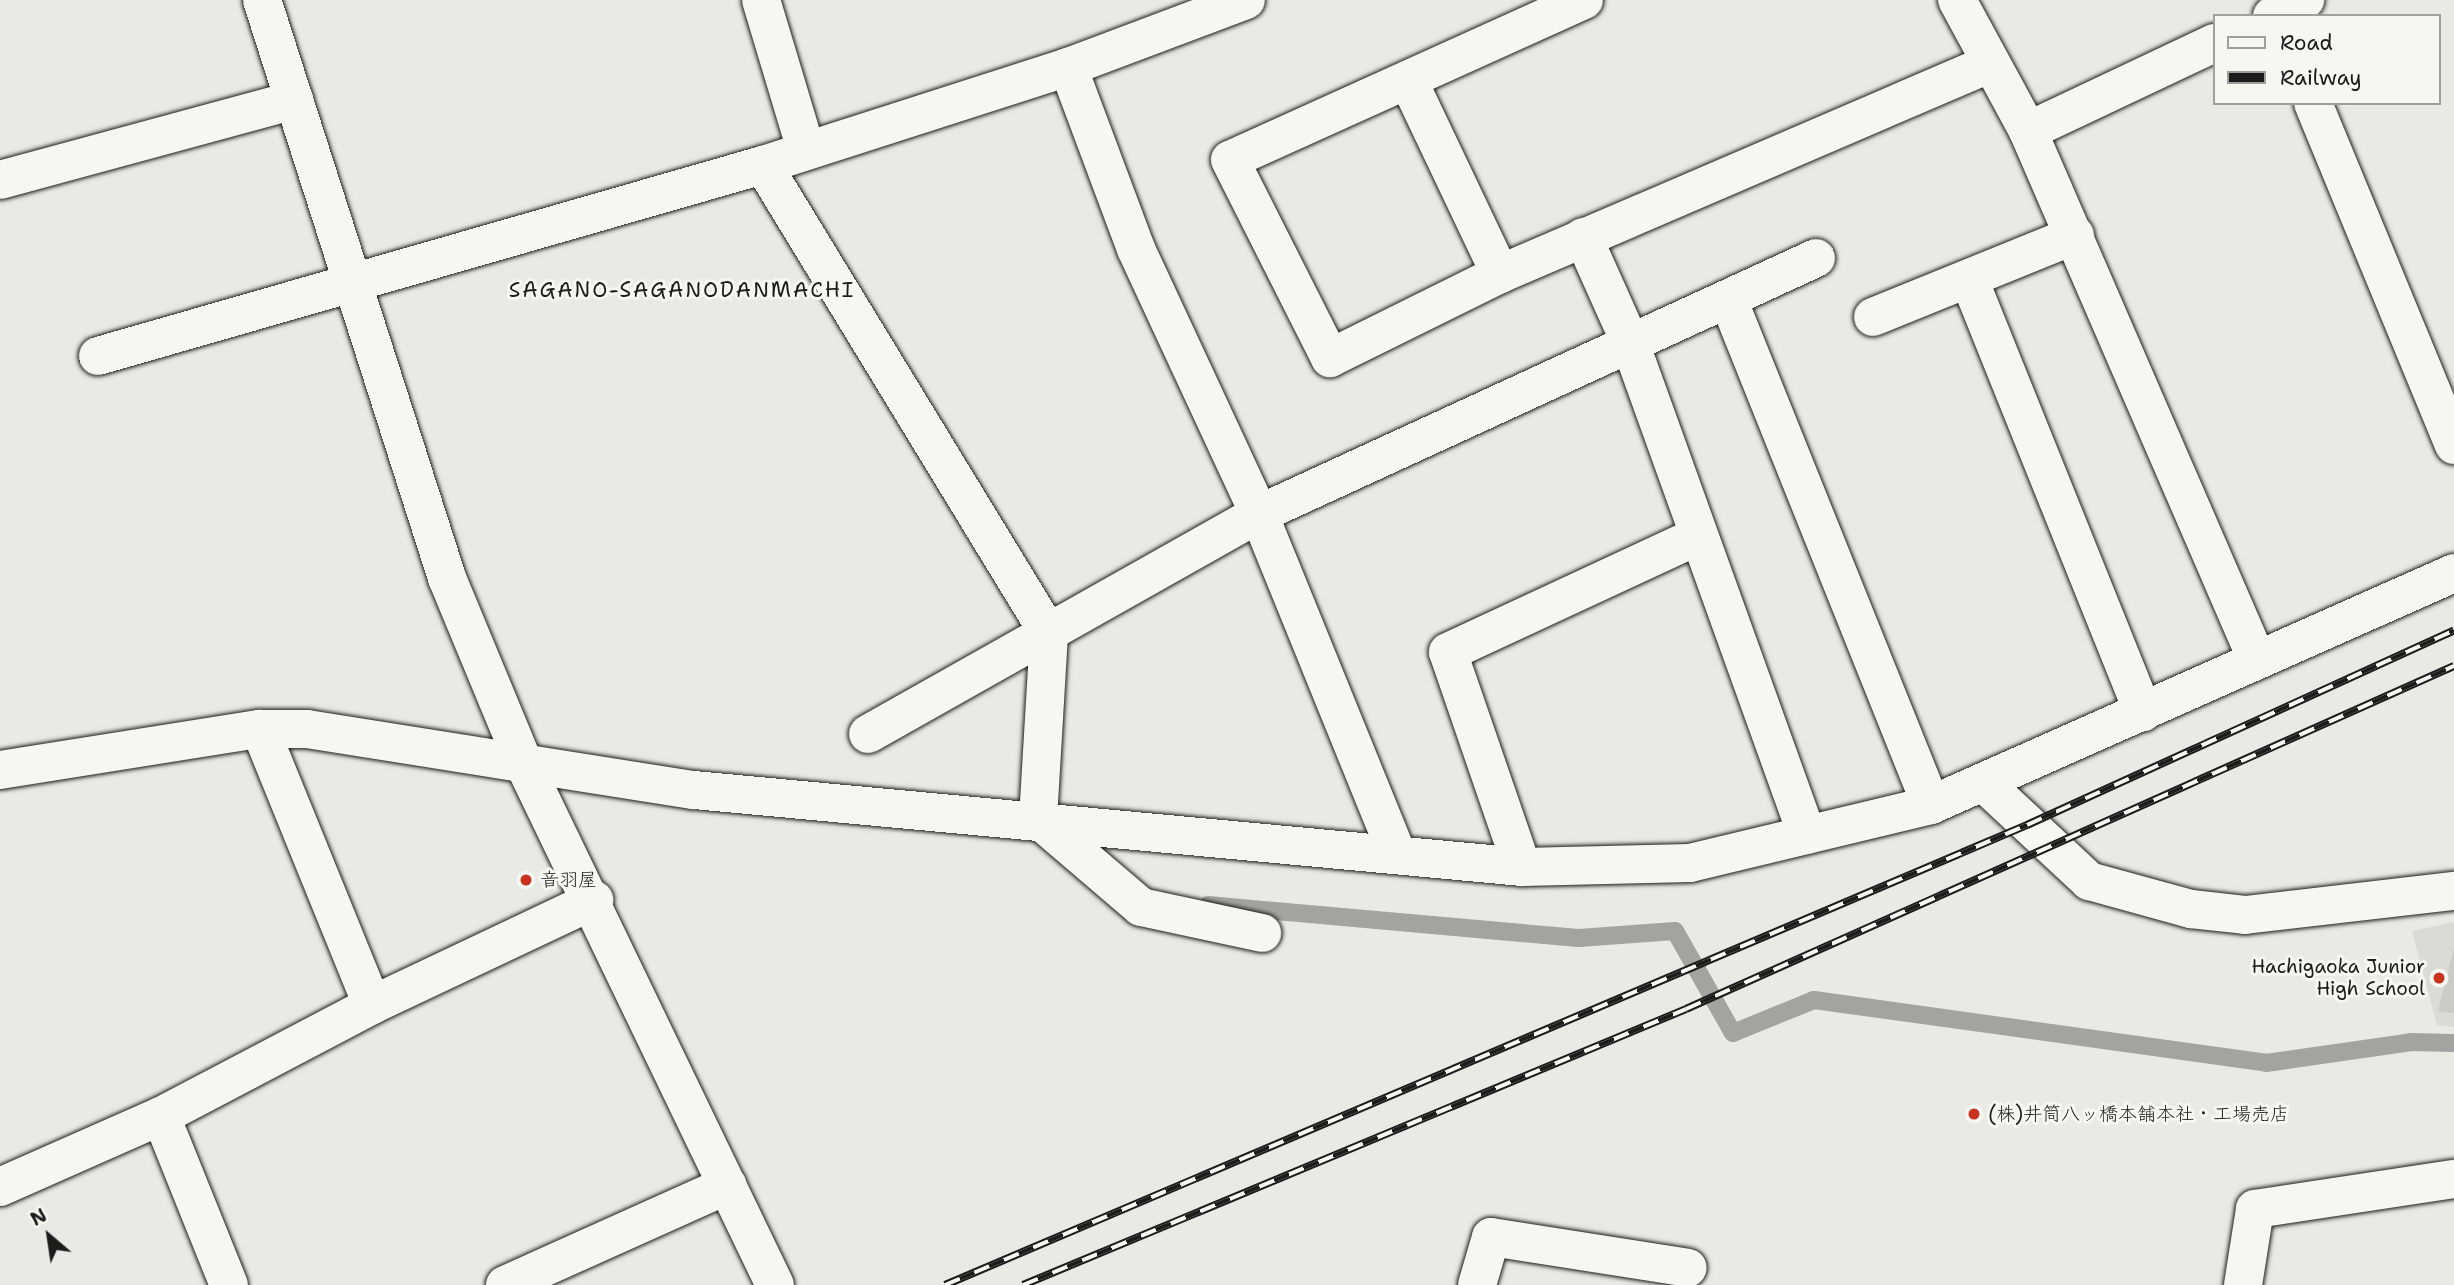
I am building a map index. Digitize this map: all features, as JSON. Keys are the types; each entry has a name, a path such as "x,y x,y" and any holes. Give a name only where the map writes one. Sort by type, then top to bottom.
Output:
{"street":[{"path":"262,0 447,578 524,764 594,900 775,1285"},
{"path":"761,0 806,150"},
{"path":"98,356 763,165 1068,67 1163,14 1246,0"},
{"path":"1584,0 1230,160 1330,358 1500,274 1991,62"},
{"path":"1957,0 2028,131 2257,660"},
{"path":"2028,131 2212,44"},
{"path":"1068,67 1136,249 1259,514 1396,851"},
{"path":"1408,80 1500,274"},
{"path":"0,180 294,100"},
{"path":"2314,105 2454,445"},
{"path":"763,165 1049,634 1038,819"},
{"path":"1873,317 2075,235"},
{"path":"1583,237 1629,340 1807,835"},
{"path":"868,734 1259,514 1629,340 1728,299 1816,258"},
{"path":"1969,279 2143,712"},
{"path":"1728,299 1931,806"},
{"path":"1522,867 1448,652 1699,536"},
{"path":"0,770 260,729 307,729 694,790 1396,851 1522,867 1690,863 1931,806 2454,573"},
{"path":"260,729 372,1005"},
{"path":"1984,783 2089,881 2191,909 2245,915 2454,891"},
{"path":"1038,819 1141,907 1262,933"},
{"path":"0,1186 161,1116 372,1005 594,900"},
{"path":"161,1116 229,1285"},
{"path":"2243,1285 2255,1209 2454,1179"},
{"path":"505,1285 728,1185"},
{"path":"1477,1285 1491,1237 1688,1268"}],"shaded area":[{"name":"Hachigaoka Junior High School","path":"2454,922 2454,1027 2437,1025 2412,931"},
{"path":"2454,948 2454,1013 2438,1011"}],"waterway":[{"path":"1208,905 1579,938 1675,931 1733,1033 1814,1000 2266,1063 2411,1042 2454,1043"}],"railway":[{"path":"945,1285 2027,825 2454,630"},
{"path":"1023,1285 1686,1009 2454,666"}],"place":[{"name":"音羽屋","path":"526,880"},
{"name":"Hachigaoka Junior High School","path":"2439,978"},
{"name":"(株)井筒八ッ橋本舗本社・工場売店","path":"1974,1114"}],"district":[{"name":"SAGANO-SAGANODANMACHI","path":"682,290"}]}
